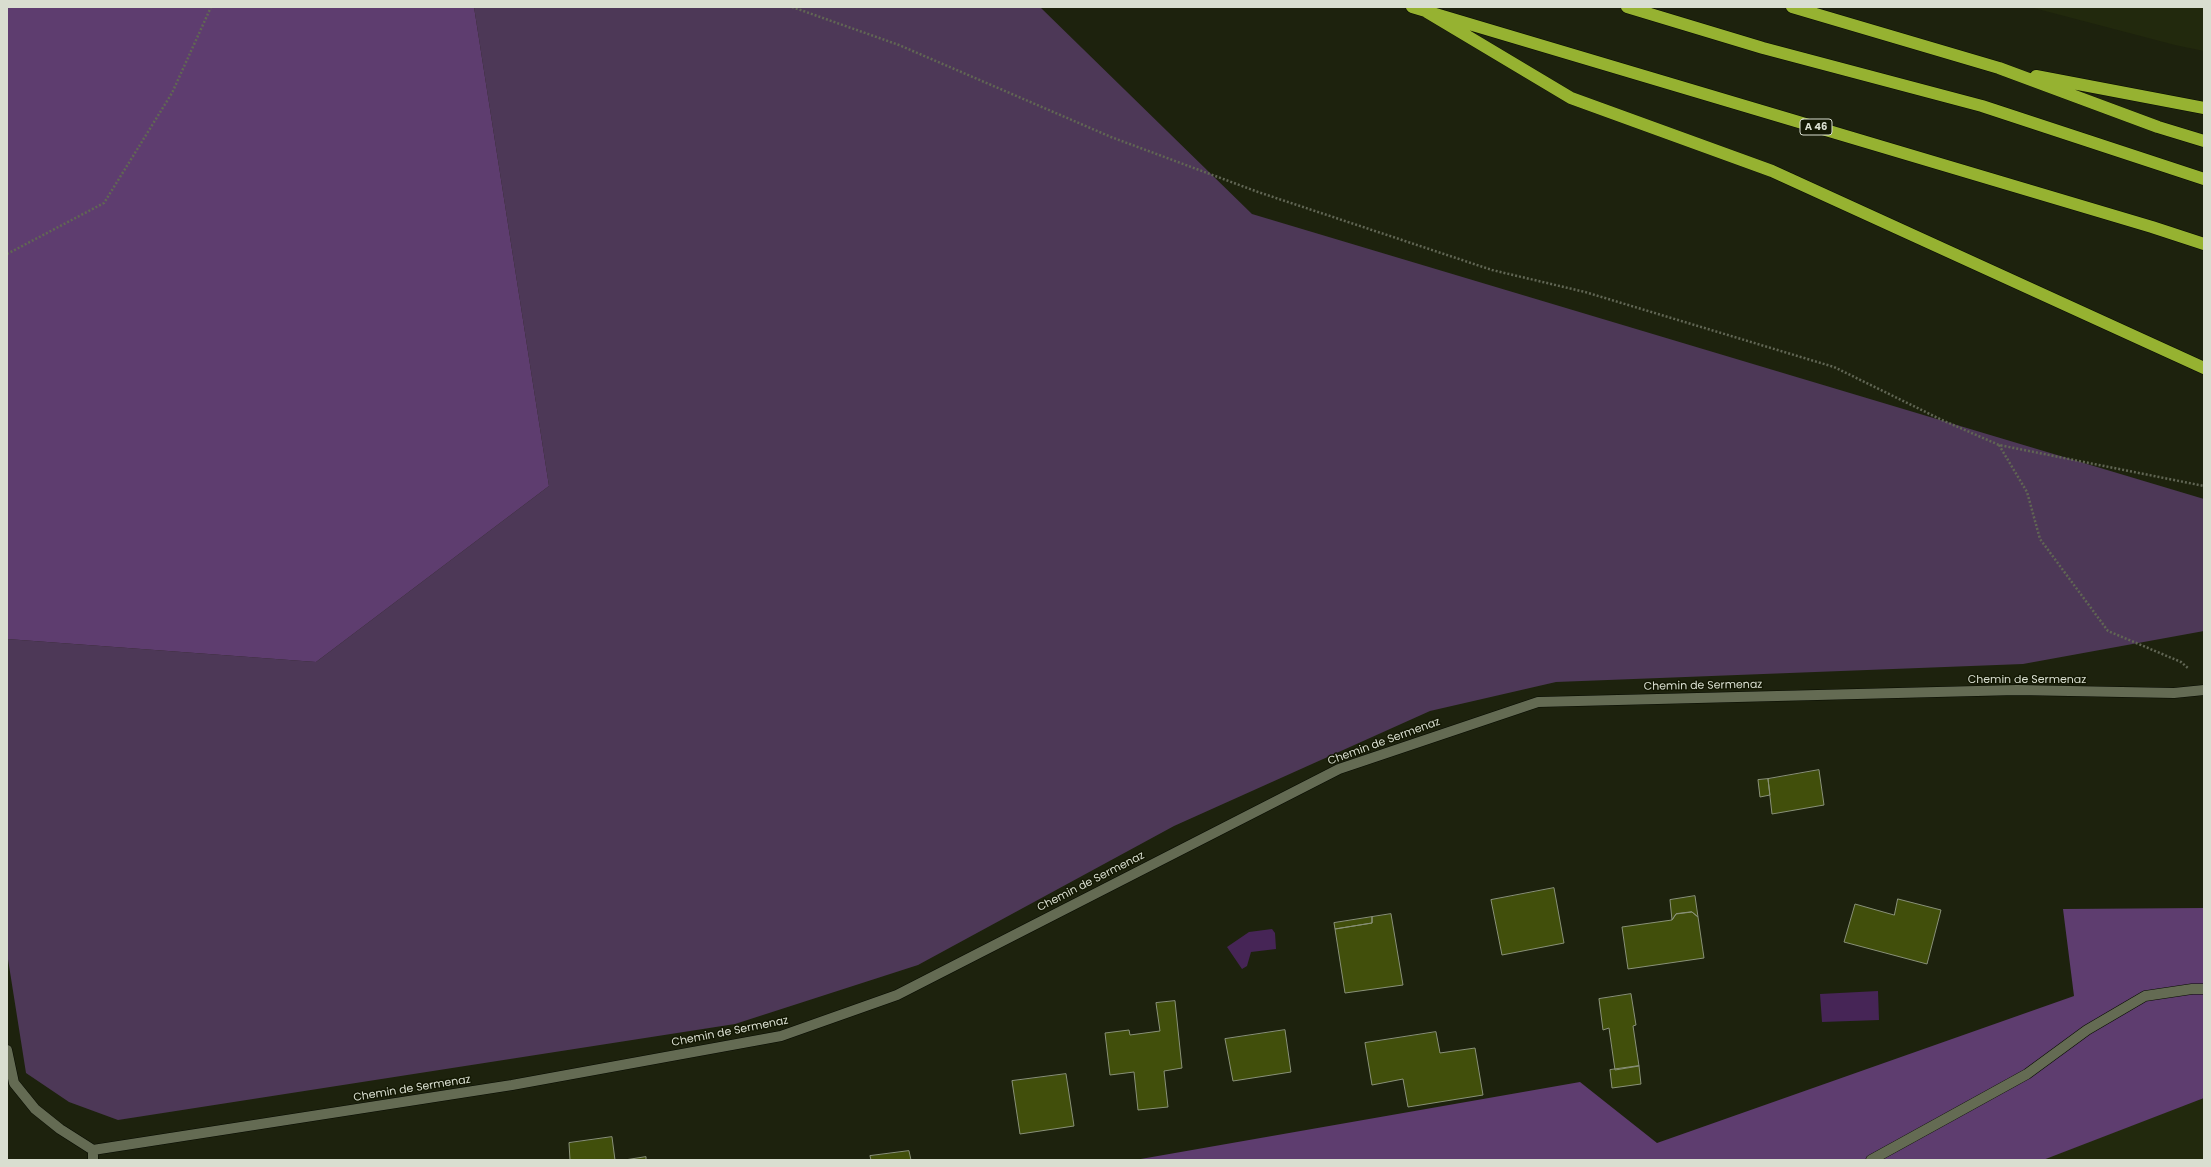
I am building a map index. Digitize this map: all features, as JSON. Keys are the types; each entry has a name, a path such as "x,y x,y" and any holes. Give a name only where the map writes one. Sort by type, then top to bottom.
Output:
{"highway":[{"name":"A 46","path":"1412,7 2145,224 2204,244"},
{"path":"1627,7 1764,48 1982,106 2204,179"},
{"path":"1792,7 1999,68 2158,127 2204,141"},
{"path":"1428,12 1571,98 1772,171 2204,368"},
{"path":"1999,68 2204,108"}],"street":[{"name":"Chemin de Sermenaz","path":"93,1150 512,1085 781,1036 897,994 1339,769 1538,702 2016,690 2174,693 2204,690"},
{"path":"1871,1160 2027,1074 2087,1030 2146,996 2192,989 2204,989"},
{"path":"7,1050 10,1082 40,1113 60,1129 93,1150 93,1160"}],"path":[{"path":"7,254 104,203 172,93 211,7"},
{"path":"792,7 899,45 1111,137 1258,192 1492,270 1585,292 1834,367 1999,446 2204,486"},
{"path":"1999,446 2027,492 2040,539 2108,632 2181,662 2192,672"}],"shaded area":[{"path":"7,7 474,7 549,486 316,662 7,639"},
{"path":"474,7 1040,7 1252,214 2204,499 2204,631 2023,664 1556,682 1430,711 1174,826 918,965 735,1024 118,1120 69,1102 26,1073 7,953 7,639 316,662 549,486"},
{"path":"2030,7 2204,7 2204,51 2175,45"},
{"path":"2204,908 2204,1098 2043,1160 1135,1160 1580,1082 1657,1143 2074,996 2063,909"},
{"path":"1272,929 1275,933 1276,949 1251,952 1247,966 1242,969 1227,947 1249,932"},
{"path":"1878,991 1879,1020 1822,1022 1820,994"},
{"path":"2204,1098 2204,1160 2043,1160 2046,1158"}],"building":[{"path":"1819,770 1824,805 1772,814 1768,779"},
{"path":"1768,779 1770,795 1760,797 1758,780"},
{"path":"1554,888 1564,943 1502,955 1491,900"},
{"path":"1695,896 1698,917 1692,912 1676,914 1672,920 1670,900"},
{"path":"1898,899 1941,910 1927,964 1844,942 1855,904 1894,915"},
{"path":"1692,912 1698,917 1704,958 1628,969 1622,927 1672,920 1676,914"},
{"path":"1391,914 1403,985 1345,993 1335,929 1372,923 1372,917"},
{"path":"1372,917 1372,923 1335,929 1334,923"},
{"path":"1631,994 1636,1025 1633,1026 1639,1066 1615,1070 1609,1028 1603,1030 1599,999"},
{"path":"1175,1001 1182,1068 1164,1071 1168,1107 1138,1110 1134,1072 1110,1075 1105,1033 1129,1030 1130,1035 1160,1031 1156,1003"},
{"path":"1285,1030 1291,1072 1233,1081 1225,1039"},
{"path":"1436,1032 1440,1053 1475,1048 1483,1095 1408,1107 1403,1079 1372,1085 1365,1043"},
{"path":"1639,1066 1641,1084 1612,1088 1610,1070"},
{"path":"1066,1074 1074,1126 1020,1134 1012,1081"},
{"path":"612,1137 615,1160 570,1160 569,1143"},
{"path":"909,1151 911,1160 871,1160 870,1156"},
{"path":"646,1157 646,1160 625,1160"}]}
